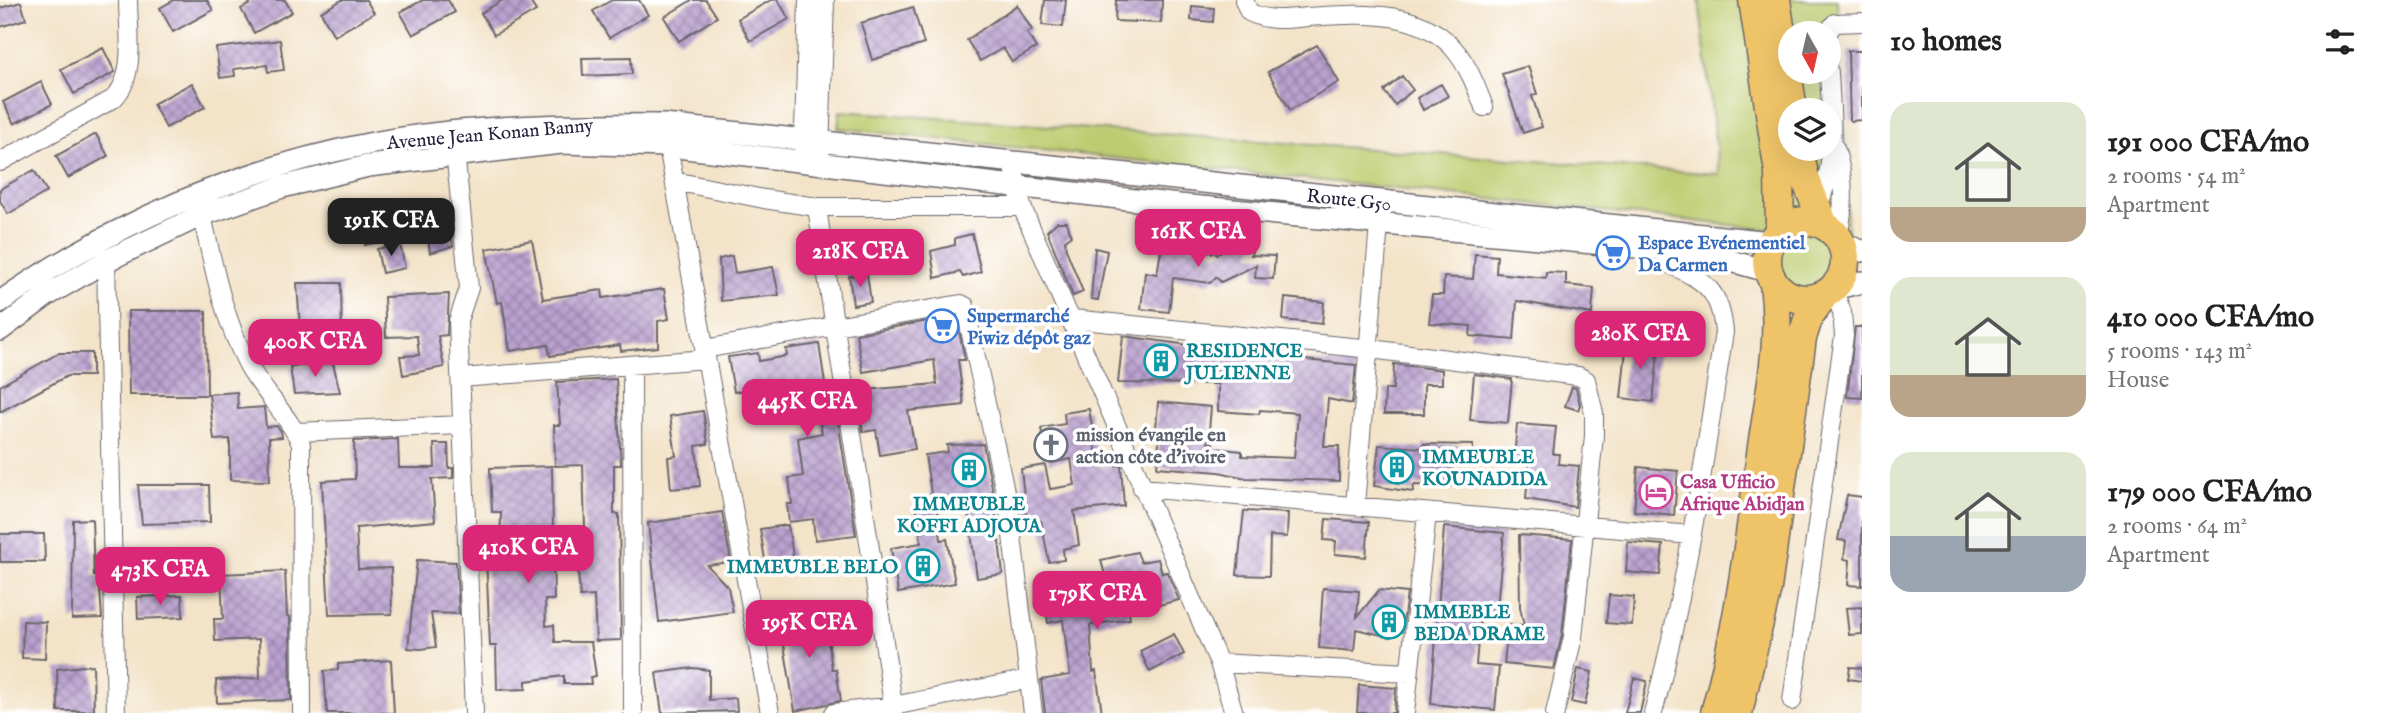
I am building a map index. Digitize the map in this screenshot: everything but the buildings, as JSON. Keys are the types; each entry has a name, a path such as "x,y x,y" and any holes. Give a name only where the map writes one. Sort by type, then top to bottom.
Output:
{"highway":[{"path":"1715,713 1740,606 1775,365 1778,314 1766,257 1775,236 1779,173 1753,0"},
{"path":"1776,0 1791,98"},
{"path":"1738,713 1767,588 1802,338 1809,316 1844,269 1837,233 1804,161"},
{"path":"1775,236 1802,221 1837,233"},
{"path":"1771,277 1784,293 1797,299 1812,299 1829,291"}],"street":[{"path":"0,162 113,99 122,91 128,76 128,0"},
{"path":"808,0 812,140"},
{"path":"811,163 825,0"},
{"path":"1244,0 1249,12 1271,20 1363,14 1388,16 1429,29 1457,52 1484,107"},
{"path":"1841,23 1862,22"},
{"name":"Avenue Jean Konan Banny","path":"454,143 561,124 664,125 812,140"},
{"name":"Route G50","path":"812,140 1775,236"},
{"path":"454,143 469,288 458,321 474,713"},
{"name":"Avenue Jean Konan Banny","path":"0,330 46,296 200,205 275,168 368,144 561,143 668,146 811,163"},
{"path":"668,146 771,713"},
{"path":"1830,161 1825,191 1837,233"},
{"path":"1837,233 1843,214 1844,176 1839,161"},
{"path":"1012,162 1022,207 1219,663 1234,713"},
{"name":"Route G50","path":"811,163 1379,225 1664,249 1722,257 1771,277"},
{"path":"674,181 764,200 817,206 1022,207"},
{"path":"200,205 220,296 231,330 262,388 296,432 301,445 302,713"},
{"name":"Avenue Jean Konan Banny","path":"0,302 111,235 200,205"},
{"path":"817,206 834,325 873,550 893,706"},
{"path":"1354,505 1379,225"},
{"path":"1653,713 1669,653 1692,535 1724,332 1723,313 1718,298 1707,284 1666,262 1664,249"},
{"path":"106,261 116,713"},
{"path":"1793,701 1844,335 1842,312 1829,291 1862,282"},
{"path":"461,378 632,365 705,354 834,325 961,304 965,306 1009,510 1033,713"},
{"path":"1072,319 1370,349 1578,376 1586,380 1594,413 1573,637 1555,713"},
{"path":"632,365 633,713"},
{"path":"296,432 463,425"},
{"path":"1142,488 1692,535"},
{"path":"1405,713 1427,514"},
{"path":"1219,663 1409,673"},
{"path":"834,713 893,706 1029,679"}],"green space":[{"path":"1699,0 1837,0 1838,21 1778,21 1778,84 1841,84 1848,238 1827,236 1833,261 1825,281 1817,287 1797,290 1786,284 1772,265 1774,244 1785,231 838,128 840,111 1719,174"}],"place":[{"name":"Espace Evénementiel Da Carmen","path":"1613,253"},
{"name":"Supermarché Piwiz dépôt gaz","path":"942,326"},
{"name":"RESIDENCE JULIENNE","path":"1161,361"},
{"name":"mission évangile en action côte d'ivoire","path":"1051,445"},
{"name":"IMMEUBLE KOUNADIDA","path":"1397,467"},
{"name":"IMMEUBLE KOFFI ADJOUA","path":"969,470"},
{"name":"Casa Ufficio Afrique Abidjan","path":"1656,492"},
{"name":"IMMEUBLE BELO","path":"923,566"},
{"name":"IMMEBLE BEDA DRAME","path":"1389,622"}]}
